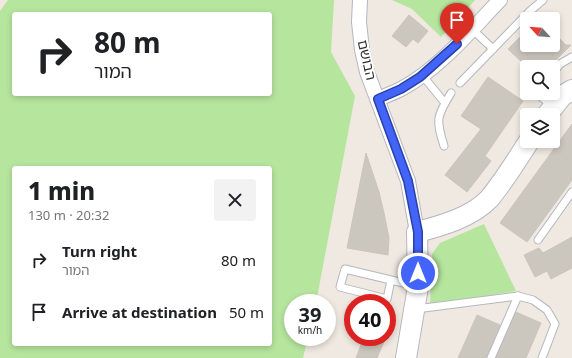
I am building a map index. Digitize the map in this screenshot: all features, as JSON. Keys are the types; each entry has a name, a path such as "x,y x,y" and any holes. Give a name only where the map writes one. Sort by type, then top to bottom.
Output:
{"street":[{"name":"הבושם","path":"360,0 362,50 368,72 408,181 418,232 418,286 406,358"},
{"path":"378,99 401,89 422,75 450,52 500,0"},
{"path":"552,108 562,96 572,90"},
{"path":"418,232 445,225 470,212 488,200 505,178 524,148"}],"lane":[{"path":"460,83 530,11 543,0"},
{"path":"472,29 493,49"},
{"path":"560,64 572,57"},
{"path":"422,75 444,103"},
{"path":"444,146 438,121 444,103 451,93"},
{"path":"538,240 572,192"},
{"path":"391,280 387,299 340,288 344,269 418,286"},
{"path":"491,358 518,296"},
{"path":"415,309 518,296 533,300 547,310 554,324 542,358"}],"green space":[{"path":"8,0 334,0 331,52 355,96 318,294 284,294 284,346 306,346 303,358 0,358 0,11"},
{"path":"392,0 475,0 441,37 412,9"},
{"path":"484,224 516,291 430,305 432,254 440,243"}],"building":[{"path":"409,15 428,31 418,43 413,39 406,47 392,36"},
{"path":"520,37 520,52 560,52 560,39 566,45 571,45 556,60 520,60 508,49"},
{"path":"488,77 523,101 485,156 491,161 467,192 445,175 481,129 461,116"},
{"path":"572,124 572,180 527,242 500,223 555,148 560,148 560,140"},
{"path":"366,153 379,192 384,213 389,238 388,255 347,248"},
{"path":"572,237 572,268 551,279 547,271 535,277 524,255 539,248 543,253"},
{"path":"516,312 541,323 526,358 496,358"},
{"path":"477,315 500,325 486,358 458,358"},
{"path":"361,346 382,346 377,358 356,358"}],"route":[{"path":"418,273 418,232 408,181 378,99 401,89 420,77 450,52 457,44"}]}
